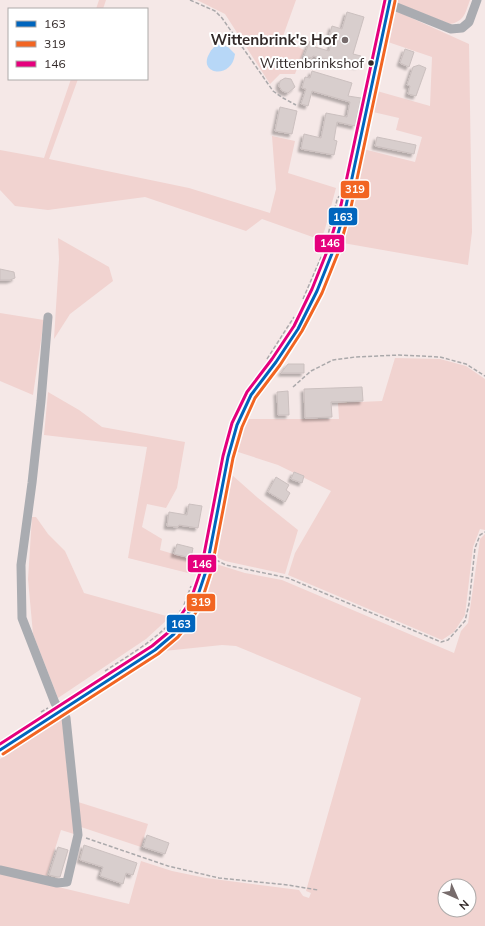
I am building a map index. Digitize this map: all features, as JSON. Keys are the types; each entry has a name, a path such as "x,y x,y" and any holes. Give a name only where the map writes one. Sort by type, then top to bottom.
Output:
{"street":[{"path":"0,750 155,650 174,634 185,620 195,604 202,587 228,457 241,414 251,395 276,362 298,329 317,291 333,251 346,206 390,2 451,28 462,28 469,22 477,0"},
{"path":"0,870 57,884 67,882 78,835 66,718 55,703 22,618 21,565 36,453 48,317"}],"path":[{"path":"190,0 215,11 222,18 273,91 296,105"},
{"path":"293,387 311,371 333,360 355,357 399,355 440,357 466,364 485,376"},
{"path":"209,557 226,565 288,578 441,642 448,640 465,621 475,548 480,534 485,532"},
{"path":"78,835 168,866 219,878 288,885 318,890"}],"shaded area":[{"path":"99,0 106,0 103,8 96,8"},
{"path":"197,0 296,0 282,39 304,50 295,74 280,74 270,84 225,14"},
{"path":"398,0 470,0 462,19 450,24 397,3"},
{"path":"396,11 469,44 472,232 468,265 343,243 356,191 363,149 415,162 422,137 396,130 399,118 373,112 377,91 430,106 432,57 388,42"},
{"path":"71,80 78,80 49,159 189,188 270,213 276,189 272,136 295,141 288,173 336,188 321,240 262,219 246,231 145,197 48,210 15,206 0,190 0,150 44,158"},
{"path":"58,238 109,267 113,281 70,314 54,339 59,259"},
{"path":"0,313 44,320 33,395 0,381"},
{"path":"395,358 440,359 466,366 485,379 485,530 480,529 473,547 465,615 454,632 442,640 288,575 295,553 331,491 278,465 235,451 246,419 339,419 338,403 382,401"},
{"path":"48,392 79,410 102,427 185,442 177,488 166,508 147,504 142,527 162,539 160,550 197,561 192,574 128,558 147,447 44,435"},
{"path":"232,475 298,530 285,574 225,561 216,557"},
{"path":"32,517 36,517 48,534 65,551 84,593 170,617 146,639 58,698 33,634 28,579"},
{"path":"485,534 485,926 0,926 0,873 129,904 141,861 172,871 206,878 299,890 303,896 309,898 311,893 306,891 361,698 236,646 222,645 164,651 190,630 205,603 216,564 245,573 282,580 454,653 461,631 468,623 480,539"},
{"path":"62,719 74,834 61,830 46,877 0,867 0,759"},
{"path":"78,802 148,824 141,847 81,827"}],"water":[{"path":"219,44 228,47 235,54 233,62 228,68 217,72 208,67 207,62 211,50"}],"building":[{"name":"Wittenbrink's Hof","path":"347,12 364,17 353,54 361,56 358,66 313,56 312,58 304,56 310,41 316,43 315,47 329,51 333,38 329,37 332,26 342,29"},
{"path":"405,49 414,52 409,67 400,63"},
{"path":"419,65 426,68 416,96 408,94 410,86 407,85 413,67"},
{"path":"312,71 352,83 348,96 361,98 355,126 337,122 334,140 337,141 334,155 301,149 304,134 321,138 326,113 347,117 350,102 312,91 308,106 301,104 306,89 302,88 305,77 310,78"},
{"path":"285,78 291,79 295,87 288,93 282,91 279,86 280,81"},
{"path":"280,107 297,111 292,134 275,131"},
{"path":"377,137 416,145 414,154 375,146"},
{"path":"0,269 14,272 15,278 10,280 0,280"},
{"path":"288,364 304,364 304,373 281,373"},
{"path":"362,387 363,401 331,402 332,417 305,418 304,389"},
{"path":"288,391 289,415 278,415 277,392"},
{"path":"294,472 304,476 302,483 291,479"},
{"path":"276,477 289,485 286,490 290,493 285,502 268,492"},
{"path":"189,504 202,506 198,528 179,525 178,527 167,526 169,512 187,515"},
{"path":"177,544 193,548 191,558 174,554"},
{"path":"147,835 169,843 165,854 143,847"},
{"path":"84,845 137,863 133,875 126,873 123,884 100,876 103,867 80,860"},
{"path":"58,847 68,850 60,877 49,875"}],"transit line":[{"name":"146","path":"0,744 152,646 170,631 190,602 201,570 223,456 232,423 247,392 272,359 294,326 312,289 328,249 341,205 385,0"},
{"name":"163","path":"0,750 155,650 174,634 195,604 206,571 228,457 237,425 251,395 276,362 298,329 317,291 333,251 346,206 390,0"},
{"name":"319","path":"3,754 158,654 178,637 200,606 211,572 233,458 242,427 255,398 280,365 302,331 322,293 338,253 351,207 395,1"}],"place":[{"name":"Wittenbrink's Hof","path":"345,40"},
{"name":"Wittenbrinkshof","path":"371,63"}]}
